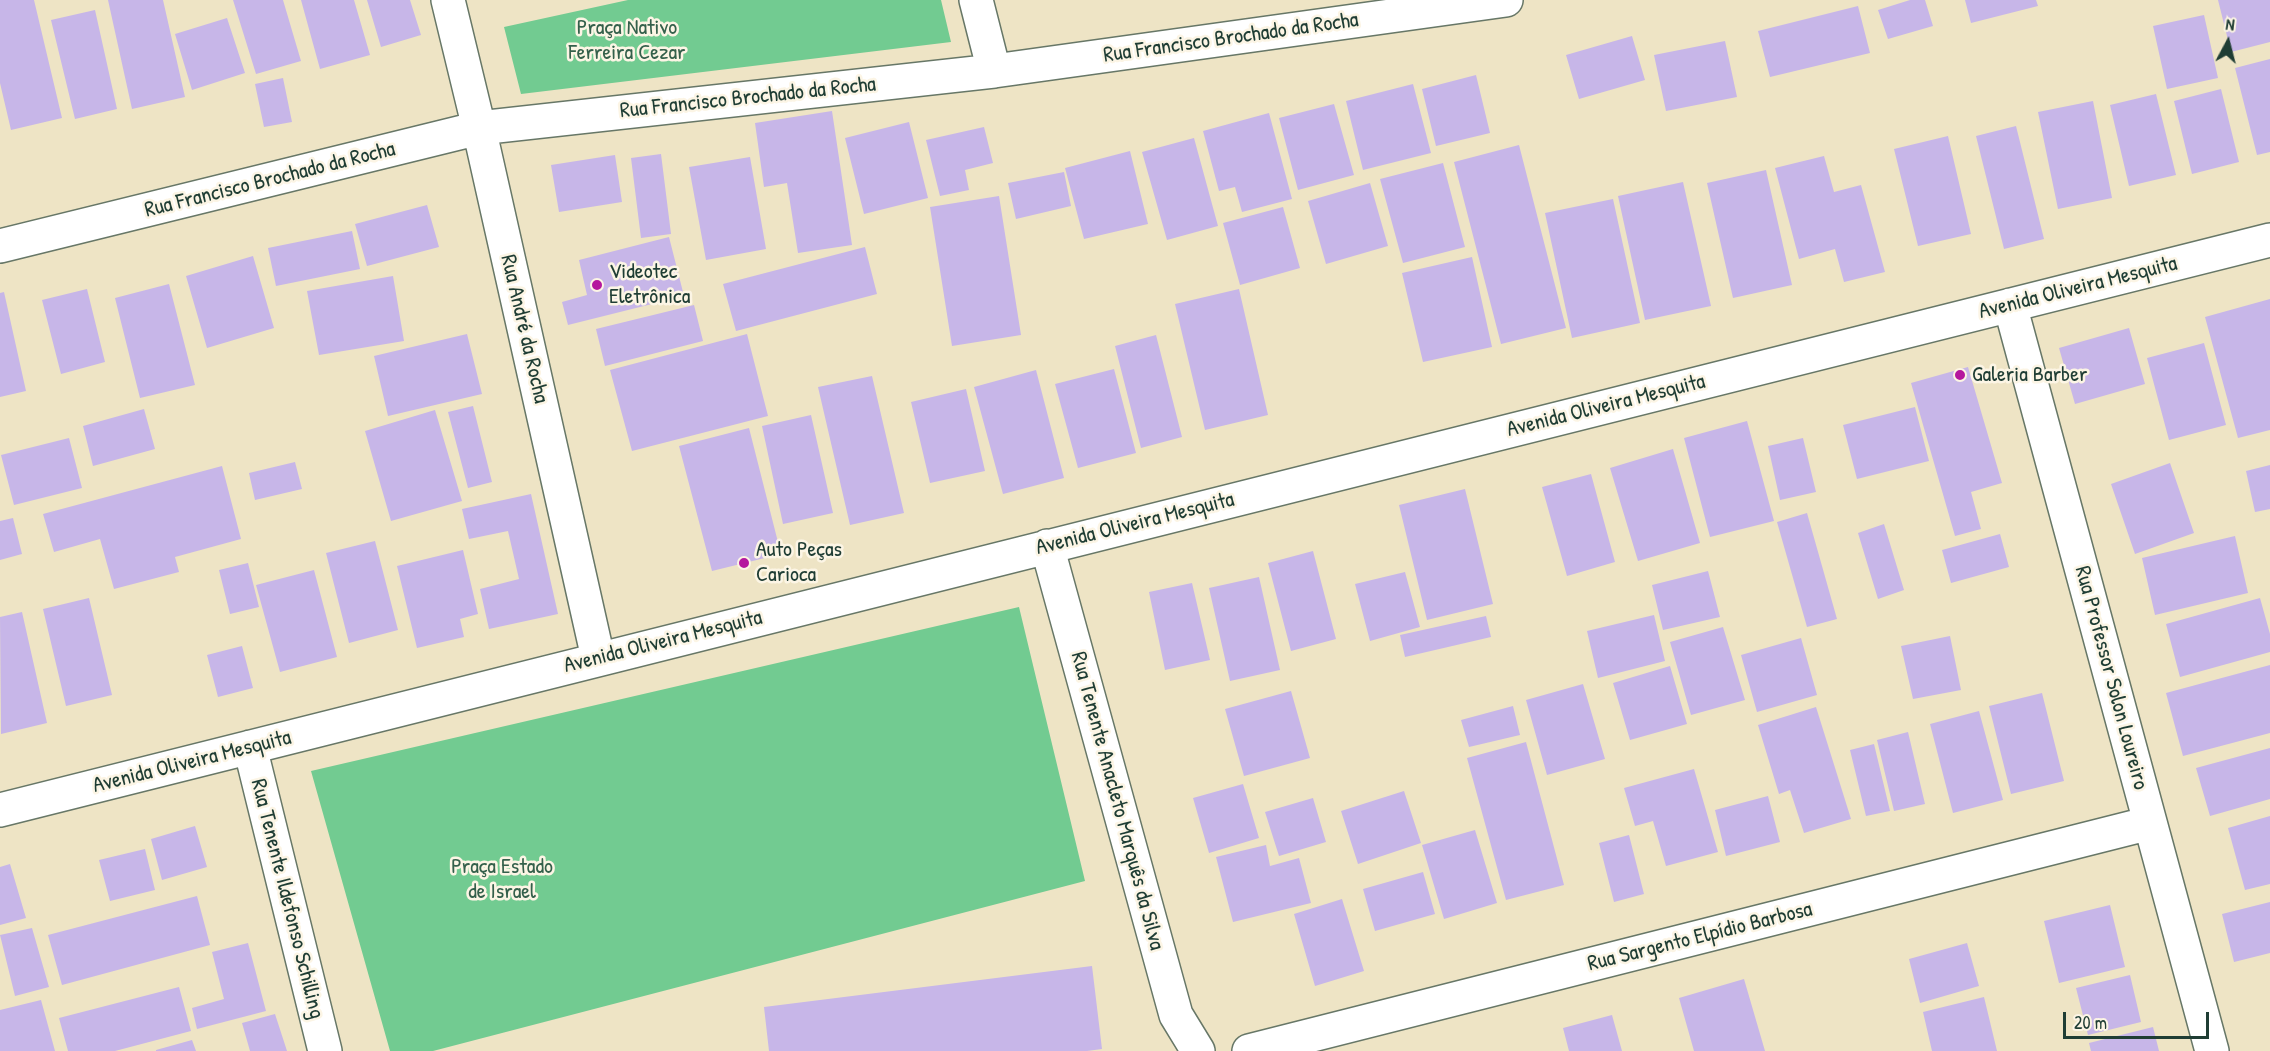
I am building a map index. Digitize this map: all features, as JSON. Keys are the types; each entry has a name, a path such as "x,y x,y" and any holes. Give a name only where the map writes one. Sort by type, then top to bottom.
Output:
{"street":[{"name":"Rua André da Rocha","path":"448,0 598,658"},
{"path":"976,0 994,71"},
{"name":"Rua Francisco Brochado da Rocha","path":"0,246 479,128 994,71 1506,0"},
{"name":"Avenida Oliveira Mesquita","path":"0,810 2270,240"},
{"name":"Rua Professor Solon Loureiro","path":"2010,305 2212,1051"},
{"name":"Rua Tenente Anacleto Marquês da Silva","path":"1047,546 1176,1015 1198,1051"},
{"name":"Rua Tenente Ildefonso Schilling","path":"250,747 325,1051"},
{"name":"Rua Sargento Elpídio Barbosa","path":"1249,1051 2150,823"}],"green space":[{"name":"Praça Nativo Ferreira Cezar","path":"628,0 941,0 951,42 521,94 504,27"},
{"name":"Praça Estado de Israel","path":"1019,607 1085,881 433,1051 390,1051 311,771"}],"building":[{"path":"0,0 34,0 62,118 11,130 0,83"},
{"path":"108,0 163,0 185,97 132,109"},
{"path":"233,0 283,0 301,61 256,74"},
{"path":"301,0 354,0 370,55 320,69"},
{"path":"367,0 410,0 421,35 381,47"},
{"path":"1910,0 1925,0 1933,26 1888,39 1878,10"},
{"path":"1965,0 2036,0 2038,6 1971,23"},
{"path":"2218,0 2270,0 2270,42 2231,52"},
{"path":"1858,6 1870,53 1770,77 1758,31"},
{"path":"95,10 117,109 75,119 51,20"},
{"path":"2204,15 2218,78 2167,89 2153,26"},
{"path":"227,18 245,73 192,90 175,34"},
{"path":"1632,36 1645,80 1579,99 1566,55"},
{"path":"1725,41 1737,97 1666,111 1654,55"},
{"path":"2270,59 2270,152 2257,155 2235,68"},
{"path":"1476,75 1490,133 1436,146 1422,89"},
{"path":"283,78 292,122 264,127 255,84"},
{"path":"1413,84 1431,153 1363,170 1346,101"},
{"path":"2221,89 2239,162 2192,174 2174,101"},
{"path":"2156,94 2176,175 2129,186 2110,105"},
{"path":"2093,101 2112,198 2058,209 2038,112"},
{"path":"1334,104 1354,175 1298,190 1279,118"},
{"path":"832,111 852,245 798,253 787,183 764,187 755,123"},
{"path":"1269,113 1292,199 1242,212 1235,187 1219,191 1203,131"},
{"path":"909,122 928,198 864,214 845,138"},
{"path":"2016,126 2044,239 2004,249 1976,136"},
{"path":"984,127 993,163 965,170 969,190 940,196 926,140"},
{"path":"1948,136 1971,234 1918,246 1894,149"},
{"path":"1194,138 1218,226 1167,240 1142,152"},
{"path":"1519,145 1566,328 1501,344 1454,162"},
{"path":"1130,151 1148,224 1084,239 1065,168"},
{"path":"661,154 671,234 641,238 631,158"},
{"path":"615,155 622,202 559,212 551,165"},
{"path":"1824,156 1834,192 1861,185 1885,272 1844,282 1835,249 1799,259 1775,168"},
{"path":"750,157 766,249 706,260 689,167"},
{"path":"1443,163 1465,247 1403,263 1380,179"},
{"path":"1766,170 1792,285 1733,298 1707,183"},
{"path":"1064,172 1071,206 1016,219 1008,183"},
{"path":"1683,182 1711,306 1645,320 1618,196"},
{"path":"1370,183 1388,246 1326,264 1308,201"},
{"path":"999,196 1021,335 952,346 930,207"},
{"path":"1613,199 1640,323 1572,338 1545,213"},
{"path":"427,205 439,247 367,266 355,224"},
{"path":"1283,207 1300,268 1240,285 1223,223"},
{"path":"352,231 360,269 276,286 268,248"},
{"path":"669,237 684,296 568,325 562,302 587,295 579,260"},
{"path":"865,247 877,294 736,331 723,284"},
{"path":"253,256 274,328 207,348 186,276"},
{"path":"1472,257 1492,347 1423,362 1402,273"},
{"path":"393,276 404,341 319,355 307,291"},
{"path":"169,284 195,385 140,398 115,298"},
{"path":"87,289 105,362 61,374 42,300"},
{"path":"1239,289 1268,415 1205,430 1175,304"},
{"path":"4,292 26,391 0,397 0,293"},
{"path":"2270,299 2270,430 2238,438 2205,317"},
{"path":"694,305 703,341 605,366 596,329"},
{"path":"2129,328 2145,384 2075,404 2059,348"},
{"path":"467,334 482,394 388,416 374,356"},
{"path":"747,334 768,416 632,451 610,370"},
{"path":"1156,335 1182,437 1141,448 1115,346"},
{"path":"2204,343 2226,425 2169,440 2147,358"},
{"path":"1968,367 2002,483 1971,492 1981,529 1955,536 1911,383"},
{"path":"1114,369 1136,453 1078,468 1055,384"},
{"path":"1036,370 1064,478 1003,494 974,387"},
{"path":"872,376 904,513 850,525 818,387"},
{"path":"966,389 985,471 930,483 911,402"},
{"path":"473,406 492,482 468,488 448,412"},
{"path":"1915,407 1929,461 1857,479 1843,425"},
{"path":"144,409 155,449 93,466 83,426"},
{"path":"435,410 462,501 391,521 365,431"},
{"path":"811,415 833,513 783,524 762,426"},
{"path":"1747,421 1774,521 1710,537 1684,438"},
{"path":"749,428 781,554 712,571 679,446"},
{"path":"69,438 82,488 14,505 1,455"},
{"path":"1803,438 1816,492 1780,500 1768,446"},
{"path":"1673,449 1700,543 1638,561 1610,468"},
{"path":"295,462 302,489 255,500 249,473"},
{"path":"2170,463 2194,533 2135,554 2111,484"},
{"path":"2270,465 2270,509 2255,512 2246,471"},
{"path":"222,466 241,539 175,557 179,572 114,589 100,539 54,552 43,514"},
{"path":"1591,474 1615,562 1567,576 1542,487"},
{"path":"1465,489 1493,604 1427,620 1399,505"},
{"path":"531,494 558,614 489,629 480,589 519,579 508,531 469,539 462,509"},
{"path":"1807,513 1837,619 1807,627 1777,522"},
{"path":"13,518 22,554 0,560 0,521"},
{"path":"1884,524 1904,590 1878,599 1858,533"},
{"path":"2000,534 2009,567 1951,583 1942,550"},
{"path":"2235,536 2248,593 2155,615 2142,558"},
{"path":"375,541 398,630 349,643 326,553"},
{"path":"463,550 478,614 460,619 464,637 417,648 397,566"},
{"path":"1313,551 1336,639 1291,651 1268,563"},
{"path":"248,563 259,607 230,614 219,570"},
{"path":"314,570 337,657 280,672 256,585"},
{"path":"1708,571 1720,617 1663,630 1652,585"},
{"path":"1405,572 1420,627 1370,641 1355,584"},
{"path":"1259,577 1280,670 1230,681 1209,588"},
{"path":"1192,583 1210,660 1165,670 1149,592"},
{"path":"89,598 112,695 66,706 43,609"},
{"path":"2260,598 2270,634 2270,652 2180,677 2166,624"},
{"path":"22,612 47,723 1,734 0,617"},
{"path":"1654,615 1665,661 1598,678 1587,631"},
{"path":"1486,616 1491,637 1405,657 1400,635"},
{"path":"1723,627 1745,700 1691,715 1670,642"},
{"path":"1950,636 1961,690 1913,699 1901,646"},
{"path":"1801,638 1817,695 1757,712 1741,655"},
{"path":"242,646 253,688 218,697 207,655"},
{"path":"2270,665 2270,733 2183,756 2166,693"},
{"path":"1670,666 1687,724 1630,740 1613,683"},
{"path":"1583,684 1605,759 1547,775 1526,700"},
{"path":"1291,691 1310,758 1244,776 1225,709"},
{"path":"2042,693 2064,781 2011,794 1989,706"},
{"path":"1513,706 1520,735 1469,747 1461,720"},
{"path":"1816,707 1851,819 1804,833 1790,790 1779,794 1758,725"},
{"path":"1979,711 2003,800 1953,813 1930,724"},
{"path":"1908,732 1925,804 1894,811 1877,740"},
{"path":"1526,742 1564,885 1506,900 1467,758"},
{"path":"1874,744 1890,811 1866,816 1850,750"},
{"path":"2270,748 2270,799 2210,816 2196,768"},
{"path":"1694,769 1718,852 1666,866 1653,821 1635,826 1624,788"},
{"path":"1243,784 1259,838 1209,853 1193,798"},
{"path":"1404,791 1421,843 1358,864 1341,811"},
{"path":"1768,796 1780,842 1726,856 1715,810"},
{"path":"1313,798 1326,842 1279,856 1265,812"},
{"path":"2270,816 2270,884 2245,890 2228,828"},
{"path":"195,826 207,867 162,880 151,839"},
{"path":"1475,830 1497,903 1444,919 1422,845"},
{"path":"1629,835 1644,894 1614,902 1599,843"},
{"path":"1266,845 1270,866 1299,858 1311,903 1233,922 1216,857"},
{"path":"145,849 155,890 110,901 99,860"},
{"path":"10,864 26,918 0,925 0,867"},
{"path":"1423,872 1435,914 1375,931 1363,889"},
{"path":"197,896 210,945 62,985 48,935"},
{"path":"1342,899 1364,971 1315,986 1294,914"},
{"path":"2270,902 2270,953 2234,962 2222,914"},
{"path":"2110,905 2125,967 2059,983 2044,921"},
{"path":"32,928 49,987 15,996 0,935"},
{"path":"248,943 266,1011 197,1029 192,1008 224,999 212,952"},
{"path":"1967,943 1979,986 1920,1003 1909,959"},
{"path":"1092,966 1102,1049 1087,1051 769,1051 764,1007"},
{"path":"2130,975 2141,1022 2088,1035 2076,988"},
{"path":"1744,979 1765,1051 1694,1051 1679,998"},
{"path":"179,987 191,1031 115,1051 68,1051 59,1018"},
{"path":"1984,997 1997,1051 1932,1051 1923,1012"},
{"path":"41,1000 55,1051 0,1051 0,1010"},
{"path":"275,1014 287,1051 250,1051 242,1023"},
{"path":"1612,1015 1622,1051 1569,1051 1563,1028"},
{"path":"2153,1027 2159,1051 2091,1051 2089,1043"},
{"path":"192,1040 196,1051 156,1051 156,1050"}],"place":[{"name":"Videotec Eletrônica","path":"597,285"},
{"name":"Galeria Barber","path":"1960,375"},
{"name":"Auto Peças Carioca","path":"744,563"}]}
